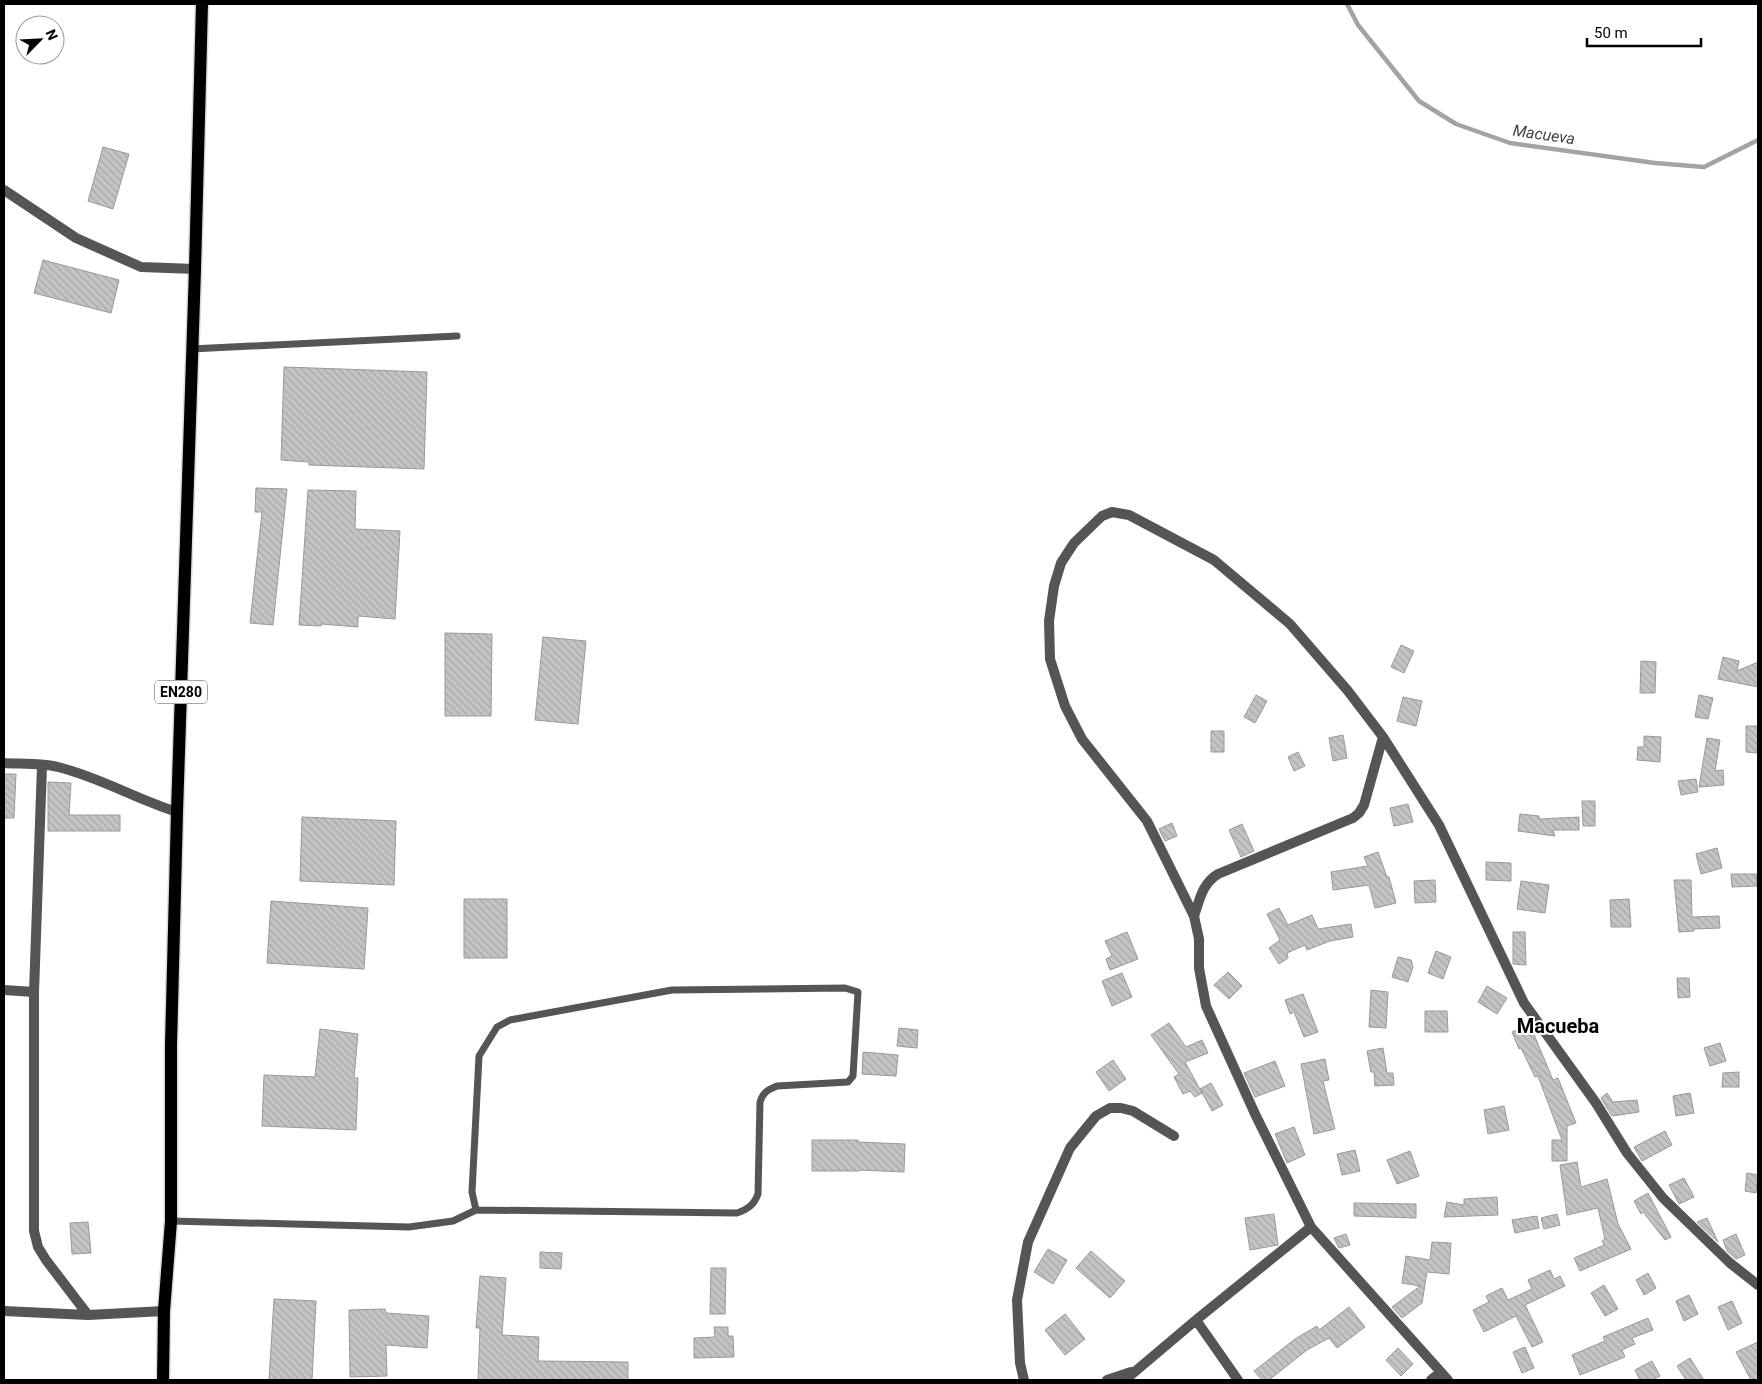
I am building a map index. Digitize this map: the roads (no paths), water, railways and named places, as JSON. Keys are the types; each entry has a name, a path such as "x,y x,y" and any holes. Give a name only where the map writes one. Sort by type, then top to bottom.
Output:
{"main road":[{"name":"EN280","path":"163,1380 164,1311 171,1220 171,1045 202,4"}],"street":[{"path":"4,190 76,238 140,267 195,269"},
{"path":"1448,1380 1311,1227 1256,1116 1206,1006 1199,968 1199,939 1194,916 1147,820 1082,739 1065,706 1050,659 1049,621 1054,586 1061,564 1074,543 1096,520 1112,512 1128,515 1214,560 1290,624 1348,691 1383,737 1439,824 1524,1003 1596,1103 1627,1153 1664,1198 1730,1263 1758,1285"},
{"path":"1194,916 1204,886 1209,879 1353,818 1359,813 1364,805 1383,737"},
{"path":"4,763 55,766 101,780 156,805 177,812"},
{"path":"42,766 34,992 34,1231 38,1247 46,1260 88,1314"},
{"path":"4,990 34,992"},
{"path":"1024,1380 1020,1363 1017,1300 1028,1242 1070,1148 1096,1116 1110,1108 1122,1108 1133,1111 1174,1136"},
{"path":"1125,1380 1311,1227"},
{"path":"4,1312 88,1314 164,1311"},
{"path":"1196,1320 1238,1380"},
{"path":"1107,1380 1134,1371"},
{"path":"1431,1380 1441,1372"}],"lane":[{"path":"192,349 456,336"},
{"path":"171,1220 409,1228 453,1221 476,1210 737,1213 748,1209 756,1201 758,1194 760,1102 762,1095 777,1086 848,1082 852,1079 858,992 845,988 672,990 510,1020 497,1026 479,1056 472,1192 476,1210"}],"waterway":[{"name":"Macueva","path":"1347,4 1358,25 1419,101 1456,124 1510,143 1655,163 1704,167 1758,140"}],"district":[{"name":"Macueba","path":"1558,1026"}]}
